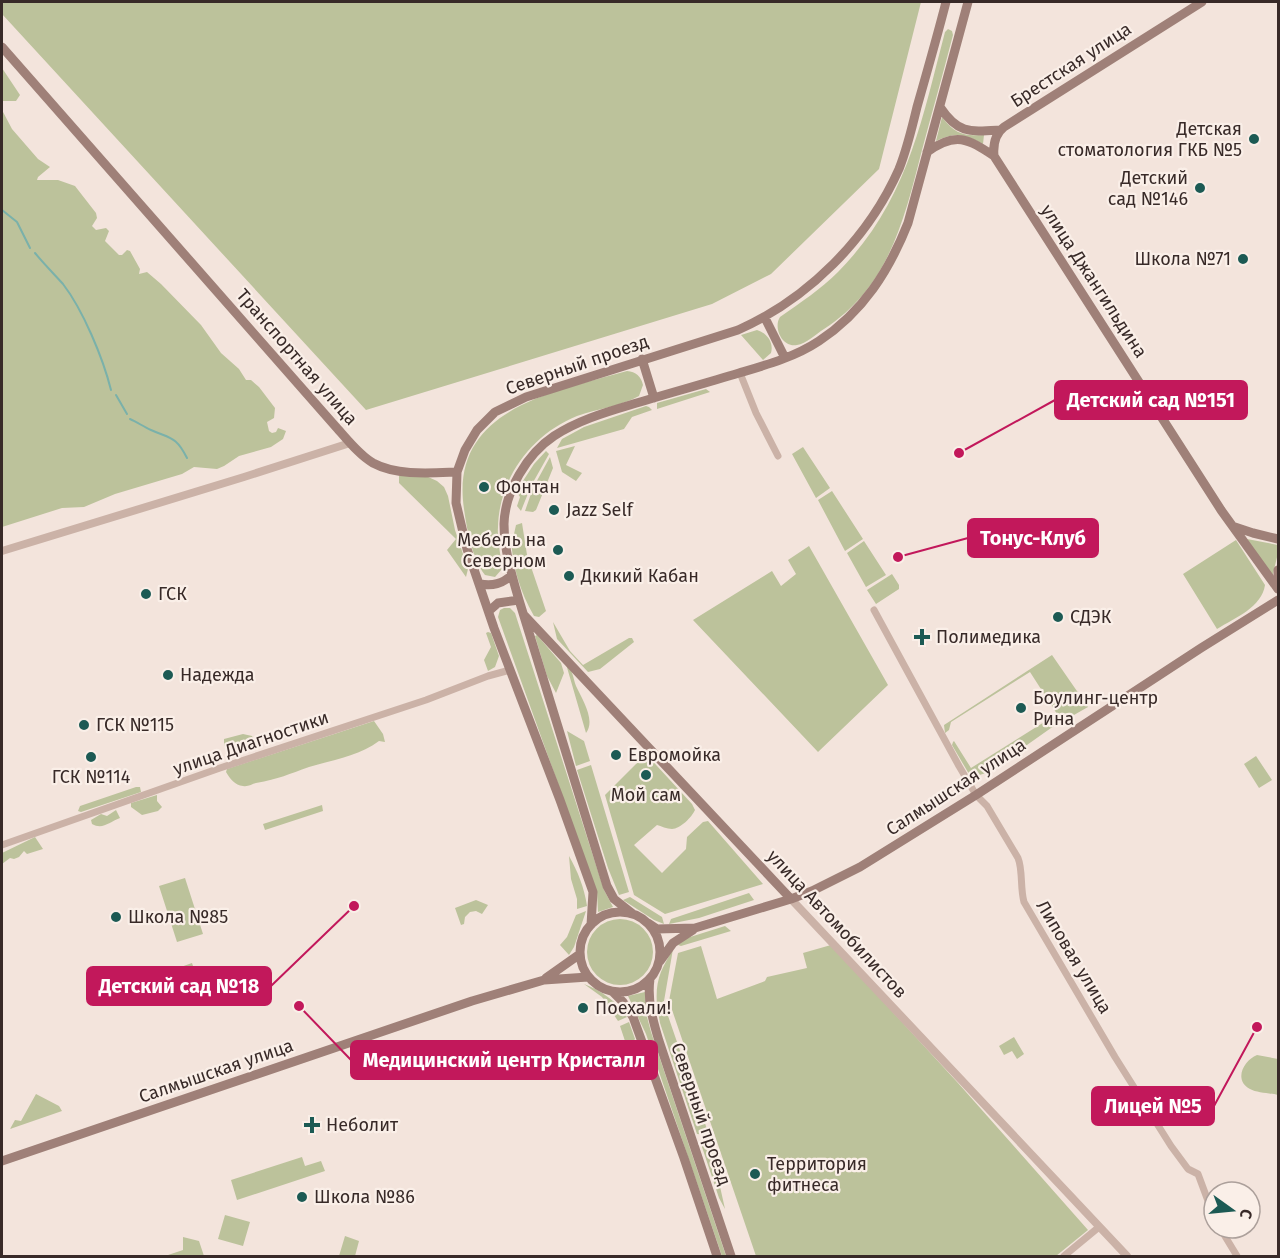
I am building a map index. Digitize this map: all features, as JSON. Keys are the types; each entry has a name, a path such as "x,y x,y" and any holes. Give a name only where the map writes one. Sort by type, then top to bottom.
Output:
{"main road":[{"name":"Северный проезд","path":"591,925 593,892 510,670 468,549 455,488 457,472 465,450 477,430 495,412 526,397 642,359 716,338 765,318 809,286 833,264 858,236 881,204 900,167 946,2"},
{"path":"694,928 668,930 657,928 633,914 614,899 607,886 512,575 505,540 505,515 516,480 534,454 548,441 577,423 785,357 819,341 845,322 876,287 897,250 908,223 968,2"},
{"name":"Брестская улица","path":"994,156 994,142 1000,130 1202,2"},
{"path":"942,20 962,25"},
{"name":"Транспортная улица","path":"2,47 350,443"},
{"path":"940,107 955,125 963,130 1000,130"},
{"path":"927,152 948,140 964,139 994,156"},
{"name":"улица Джангильдина","path":"994,156 1233,526 1278,589"},
{"path":"765,318 785,357"},
{"path":"642,359 654,398"},
{"path":"350,443 373,463 382,466 416,473 457,472"},
{"path":"1233,526 1278,538"},
{"path":"1278,570 1278,582"},
{"path":"480,584 490,586 504,582 512,575"},
{"path":"489,611 498,603 519,600"},
{"name":"Салмышская улица","path":"694,928 791,899 860,867 1278,600"},
{"name":"улица Автомобилистов","path":"524,615 791,899"},
{"path":"633,914 621,912 599,918 582,938 580,954 582,966 588,977 599,987 613,992 633,991 650,980 673,943 694,928"},
{"path":"648,923 656,934 660,949 659,963"},
{"path":"544,980 580,954"},
{"path":"544,980 588,977"},
{"name":"Салмышская улица","path":"2,1161 472,1001 544,980"},
{"name":"Северный проезд","path":"650,980 648,992 659,1041 731,1257"},
{"name":"Северный проезд","path":"613,992 633,1017 717,1257"}],"street":[{"path":"740,373 756,413 778,456"},
{"name":"Транспортная улица","path":"2,550 350,443"},
{"name":"Липовая улица","path":"874,610 944,740 976,795 988,808 1018,858 1021,865 1020,887 1024,902 1115,1057 1171,1146 1188,1169 1198,1174 1202,1185"},
{"name":"улица Диагностики","path":"2,845 220,768 406,708 488,676 510,670"},
{"name":"улица Автомобилистов","path":"791,899 1127,1257"},
{"path":"1064,1257 1099,1227"},
{"path":"1227,1240 1237,1257"}],"green space":[{"path":"2,2 921,2 879,169 771,274 712,304 366,410 2,14"},
{"path":"948,29 953,35 908,202 891,250 864,293 846,312 804,343 792,345 787,343 778,331 780,317 838,272 880,218 896,189 919,129 945,32"},
{"path":"2,68 20,95 16,101 2,101"},
{"path":"2,110 12,129 38,159 50,167 37,180 58,180 75,186 96,213 97,218 92,226 96,230 106,228 109,231 105,241 119,255 127,250 130,251 140,269 139,274 147,272 161,284 201,325 221,353 239,369 246,380 251,380 259,387 275,408 274,418 267,422 269,431 276,432 278,428 286,431 283,439 271,447 239,456 217,469 194,467 182,474 115,494 84,507 62,508 2,527"},
{"path":"942,117 960,133 984,135 983,144 960,135 948,136 936,141"},
{"path":"757,330 764,333 771,342 771,353 763,360 741,335"},
{"path":"627,371 635,373 641,379 643,385 639,396 617,405 577,416 561,424 532,446 521,460 504,492 500,509 498,532 502,569 495,577 485,575 473,552 464,509 464,475 473,448 490,426 512,410 539,397"},
{"path":"706,389 710,392 657,409 657,403"},
{"path":"646,406 652,410 632,417 624,429 557,448 562,439 584,427"},
{"path":"575,446 566,465 582,473 576,481 562,472 556,451"},
{"path":"803,447 830,488 816,498 792,454"},
{"path":"546,451 549,454 531,486 521,511 517,506 521,484"},
{"path":"550,457 553,468 536,510 525,511 533,488"},
{"path":"399,476 426,476 444,487 468,569 466,577 447,550 456,539 399,483"},
{"path":"832,491 863,539 845,551 818,500"},
{"path":"522,523 527,555 546,611 539,617 534,616 525,597 513,558 511,537 516,525"},
{"path":"1247,539 1278,545 1272,578"},
{"path":"1236,540 1265,585 1259,600 1253,606 1217,629 1183,574"},
{"path":"864,541 886,575 866,587 847,553"},
{"path":"809,546 888,685 818,752 693,620 772,571 781,586 796,574 788,560"},
{"path":"892,574 899,589 876,604 867,590"},
{"path":"510,608 515,613 604,890 613,907 598,912 597,892 498,617 500,610"},
{"path":"553,622 570,651 583,665 629,638 632,638 634,642 600,669 588,672 557,639"},
{"path":"486,633 491,633 499,656 495,667 488,671 484,660 491,647"},
{"path":"537,635 561,663 564,673 556,693 547,676 535,636"},
{"path":"1052,655 1088,707 1051,728 989,772 973,777 952,745 954,741 971,768 1057,714 1030,672 951,722 949,730 945,733 944,725"},
{"path":"566,664 587,709 590,722 586,733"},
{"path":"374,721 383,734 385,742 379,741 354,754 247,786 235,783 226,772 227,769"},
{"path":"567,731 584,741 590,761 576,766"},
{"path":"243,734 252,736 256,744 232,758 224,745 224,739"},
{"path":"646,754 695,810 679,827 670,829 657,825 634,845 662,873 686,849 687,837 703,822 708,821 763,884 665,914 634,895 605,795"},
{"path":"1256,756 1272,780 1259,788 1244,764"},
{"path":"591,765 629,892 619,895 608,868 577,770"},
{"path":"140,787 141,792 81,812 78,811 80,806"},
{"path":"157,795 157,801 162,807 158,811 142,815 131,807 131,803"},
{"path":"322,805 323,811 265,830 263,824"},
{"path":"116,810 120,818 103,826 92,824 91,820 101,814 107,816"},
{"path":"35,837 43,849 27,854 24,851 19,857 10,858 2,864 2,853"},
{"path":"569,856 580,880 587,906 577,909 577,899 571,879"},
{"path":"185,878 203,934 177,942 159,886"},
{"path":"749,893 754,900 699,918 669,924 671,919"},
{"path":"630,897 662,917 664,924 623,900"},
{"path":"476,900 488,905 482,914 476,911 470,912 465,917 464,924 461,925 455,908"},
{"path":"586,911 569,955 560,945 567,937 576,915"},
{"path":"620,919 633,922 643,929 650,939 653,952 650,965 643,975 633,982 620,985 607,982 597,975 590,965 587,952 590,939 597,929 607,922"},
{"path":"725,926 731,931 678,945 687,938"},
{"path":"831,945 958,1083 1088,1230 1056,1256 756,1256 669,1001 678,953 701,946 717,999 765,981 767,977 807,968 803,953"},
{"path":"673,949 664,1001 657,1005 660,976"},
{"path":"192,963 199,984 157,999 150,978"},
{"path":"584,984 608,997 627,1017 618,1021 602,997"},
{"path":"645,992 651,1032 726,1256 722,1256 646,1034 628,996"},
{"path":"663,1008 666,1010 709,1135 697,1134 660,1023 658,1011"},
{"path":"629,1022 635,1039 631,1044 633,1049 628,1050 620,1026"},
{"path":"1014,1037 1024,1054 1017,1059 1012,1051 1004,1055 999,1046"},
{"path":"1257,1055 1278,1059 1278,1095 1250,1089 1242,1081 1242,1070 1248,1061"},
{"path":"36,1094 59,1106 62,1111 10,1129 15,1120 21,1121"},
{"path":"701,1144 711,1146 725,1209 719,1198"},
{"path":"302,1157 305,1166 321,1161 325,1171 237,1200 231,1180"},
{"path":"225,1215 250,1222 243,1246 218,1239"},
{"path":"345,1236 359,1241 355,1256 339,1256"},
{"path":"183,1237 199,1241 204,1256 165,1256 183,1250"}],"waterway":[{"path":"2,210 17,222 30,248"},
{"path":"35,253 63,284 78,307 98,349 111,390"},
{"path":"116,395 127,414"},
{"path":"130,419 172,439 180,446 187,458"}],"place":[{"name":"Детская стоматология ГКБ №5","path":"1254,139"},
{"name":"Детский сад №146","path":"1200,188"},
{"name":"Школа №71","path":"1243,259"},
{"name":"Детский сад №151","path":"959,453"},
{"name":"Фонтан","path":"484,487"},
{"name":"Jazz Self","path":"554,510"},
{"name":"Мебель на Северном","path":"558,550"},
{"name":"Тонус-Клуб","path":"898,557"},
{"name":"Дкикий Кабан","path":"569,576"},
{"name":"ГСК","path":"146,594"},
{"name":"СДЭК","path":"1058,617"},
{"name":"Полимедика","path":"922,637"},
{"name":"Надежда","path":"168,675"},
{"name":"Боулинг-центр Рина","path":"1021,708"},
{"name":"ГСК №115","path":"84,725"},
{"name":"Евромойка","path":"616,755"},
{"name":"ГСК №114","path":"91,757"},
{"name":"Мой сам","path":"646,775"},
{"name":"Детский сад №18","path":"354,906"},
{"name":"Школа №85","path":"116,917"},
{"name":"Медицинский центр Кристалл","path":"299,1006"},
{"name":"Поехали!","path":"583,1008"},
{"name":"Лицей №5","path":"1257,1027"},
{"name":"Неболит","path":"312,1125"},
{"name":"Территория фитнеса","path":"755,1174"},
{"name":"Школа №86","path":"302,1197"}]}
